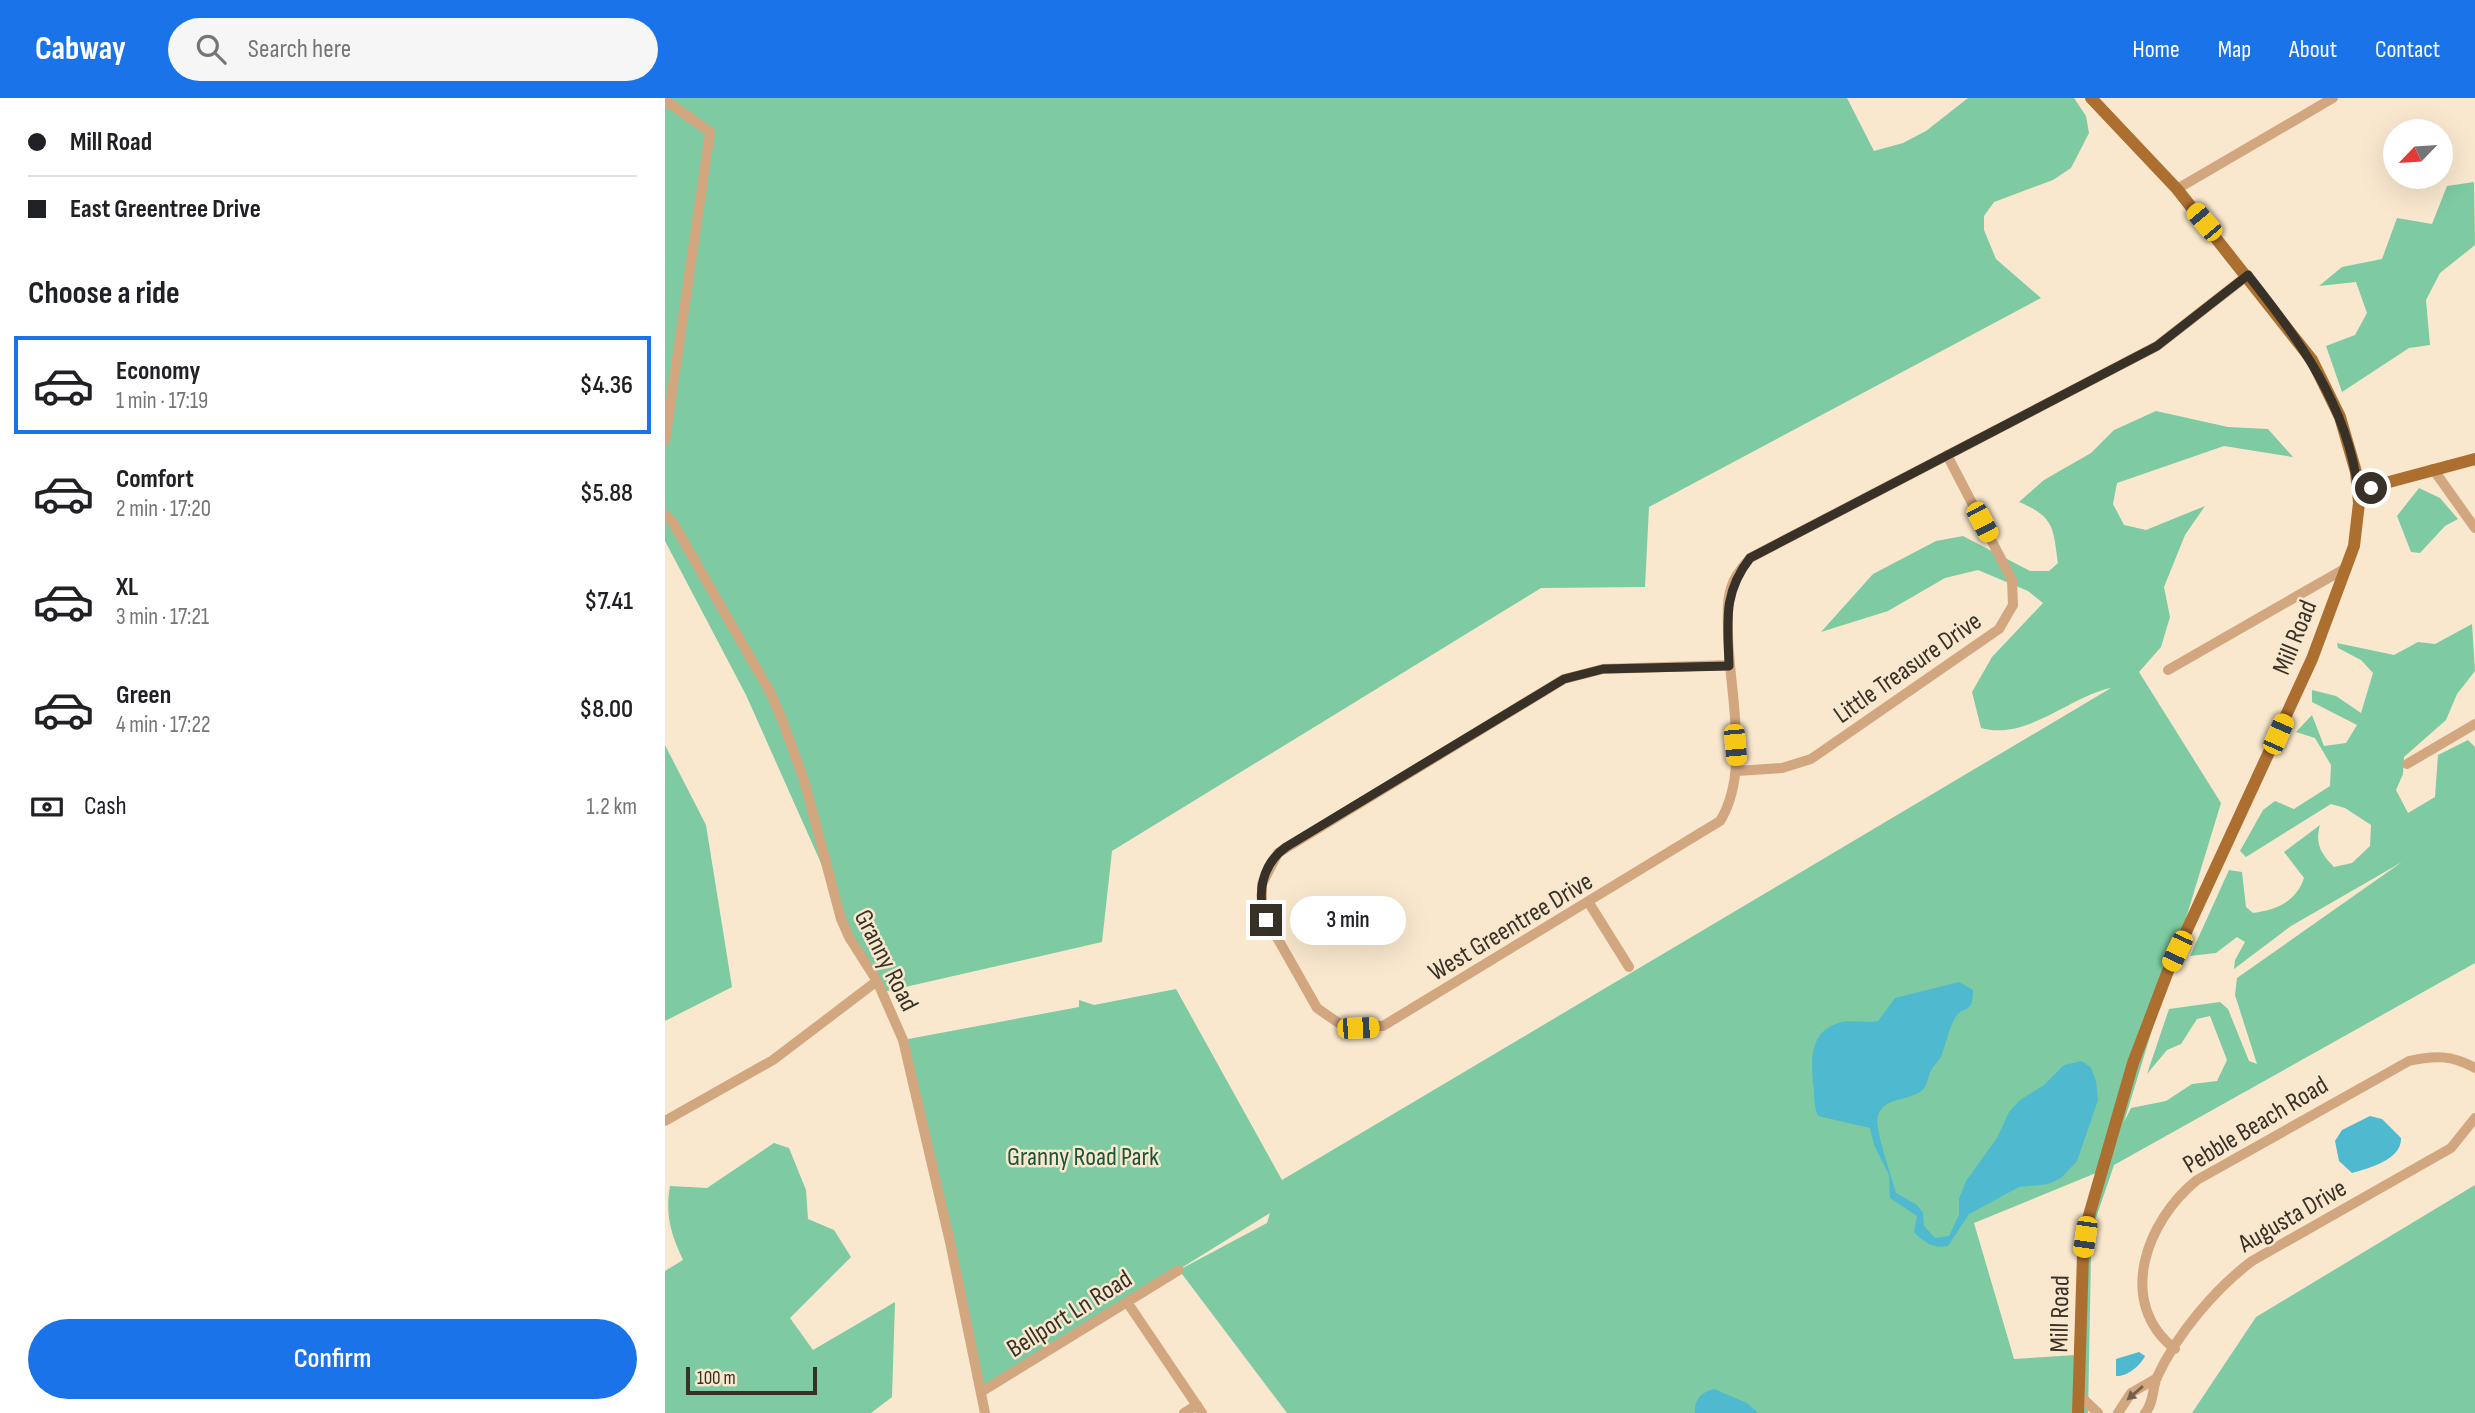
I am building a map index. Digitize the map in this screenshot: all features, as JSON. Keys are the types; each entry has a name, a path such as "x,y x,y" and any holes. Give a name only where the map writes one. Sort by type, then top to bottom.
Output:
{"main road":[{"name":"Mill Road","path":"2078,1413 2083,1255 2088,1219 2114,1146 2133,1063 2168,971 2312,659 2357,531 2358,489 2346,434 2321,376 2302,345 2177,189 2091,98"},
{"path":"2358,489 2475,459"}],"street":[{"path":"2177,189 2333,98"},
{"path":"665,100 710,131 665,441"},
{"name":"West Greentree Drive","path":"1729,666 1603,669 1564,679 1278,853 1265,873 1260,899 1266,920 1317,1008 1326,1017 1343,1026 1373,1027 1392,1021 1720,821 1733,796 1737,771 1729,666 1729,597 1732,583 1750,558 2157,346 2248,275"},
{"name":"Little Treasure Drive","path":"1737,771 1782,768 1811,759 1999,629 2013,605 2012,580 1947,455"},
{"path":"2433,469 2475,528"},
{"name":"Granny Road","path":"665,515 672,521 770,692 804,780 841,919 849,937 877,981 903,1040 949,1234 985,1413"},
{"path":"2168,670 2346,568"},
{"path":"2407,764 2475,724"},
{"path":"1590,902 1629,967"},
{"path":"665,1121 773,1060 877,981"},
{"name":"Pebble Beach Road","path":"2175,1349 2153,1326 2146,1306 2143,1274 2153,1235 2161,1217 2177,1196 2197,1180 2409,1061 2433,1056 2454,1058 2475,1068"},
{"name":"Augusta Drive","path":"2145,1413 2157,1378 2203,1306 2223,1283 2252,1261 2451,1148 2475,1118"},
{"name":"Bellport Ln Road","path":"981,1392 1179,1270"},
{"path":"1127,1302 1199,1409 1184,1413"},
{"name":"Augusta Drive","path":"2118,1413 2131,1393 2157,1378"},
{"path":"2080,1396 2098,1413"}],"green space":[{"path":"665,98 1847,98 1874,151 1903,143 1926,131 1968,98 2074,98 2086,116 2089,133 2071,168 2053,180 1994,202 1984,216 1984,230 1996,259 2041,298 1649,507 1645,587 1541,588 1112,851 1102,942 879,993 746,695 665,541"},
{"path":"2474,182 2475,245 2440,273 2426,300 2430,345 2409,348 2342,392 2326,346 2355,335 2367,313 2356,282 2319,286 2342,267 2382,259 2397,218 2432,224 2446,189 2453,189 2453,185"},
{"name":"Granny Road Park","path":"2156,411 2228,427 2268,429 2293,457 2224,446 2117,483 2113,504 2124,525 2146,530 2205,506 2185,535 2164,587 2170,617 2161,647 2139,672 2221,803 2124,1122 2131,1108 2166,1101 2192,1084 2217,1081 2227,1060 2210,1016 2197,1019 2181,1044 2167,1050 2147,1074 2169,1009 2220,1002 2228,1009 2249,1061 2257,1064 2235,995 2237,978 2402,862 2291,926 2234,969 2235,960 2245,942 2237,937 2216,953 2190,956 2229,870 2242,872 2246,907 2253,913 2261,912 2277,907 2296,893 2304,878 2284,852 2320,825 2320,848 2334,867 2352,863 2370,846 2371,825 2345,808 2331,804 2246,857 2240,851 2263,810 2275,801 2294,809 2330,786 2331,765 2315,738 2296,732 2312,715 2324,746 2346,743 2357,725 2312,702 2312,690 2336,696 2361,713 2373,673 2361,660 2338,648 2337,643 2394,655 2418,642 2435,644 2472,624 2475,671 2457,694 2446,720 2404,757 2403,774 2396,790 2408,813 2435,797 2438,755 2468,740 2475,747 2475,963 2114,1165 2096,1218 2091,1256 2088,1413 1287,1413 1179,1270 1267,1223 1270,1213 981,1392 903,1040 1079,1007 1079,1000 1094,1005 1176,989 1282,1180 2111,688 2080,699 2032,723 1998,730 1981,728 1972,692 1992,657 2043,603 2028,591 1978,570 1945,578 1888,611 1821,632 1873,574 1936,541 1963,536 2030,571 2049,571 2058,563 2050,525 2040,513 2019,502 2044,480 2091,453 2114,430","holes":["2096,1173 2076,1355 2014,1359 1974,1223"]},
{"path":"2419,488 2440,498 2458,519 2445,526 2420,553 2411,552 2397,516"},
{"path":"665,745 706,825 732,987 665,1021"},
{"path":"774,1143 789,1148 806,1190 808,1219 834,1230 851,1257 790,1318 813,1350 895,1302 892,1397 871,1413 665,1413 665,1271 683,1260 670,1224 670,1186 707,1188"},
{"path":"2475,1185 2475,1413 2192,1413 2256,1317"}],"water":[{"path":"1959,982 1973,990 1973,998 1969,1007 1955,1018 1941,1056 1925,1086 1913,1096 1885,1106 1877,1122 1896,1193 1917,1205 1923,1213 1924,1226 1935,1238 1949,1236 1959,1215 1959,1199 1966,1181 1997,1138 2009,1112 2020,1100 2044,1085 2064,1065 2082,1061 2091,1068 2096,1081 2098,1100 2077,1161 2061,1178 2048,1184 2019,1187 1969,1214 1948,1246 1938,1246 1917,1236 1914,1232 1917,1216 1890,1198 1889,1175 1874,1145 1870,1128 1818,1116 1814,1099 1813,1056 1818,1039 1829,1027 1844,1022 1878,1021 1895,998"},
{"path":"2370,1116 2382,1119 2401,1138 2400,1145 2384,1162 2352,1173 2339,1161 2335,1141 2342,1130"},
{"path":"2139,1352 2145,1356 2140,1363 2133,1370 2116,1376 2116,1359"},
{"path":"1714,1389 1747,1403 1758,1413 1695,1413 1699,1397"}],"route":[{"path":"1266,920 1260,899 1265,873 1278,853 1286,847 1564,679 1603,669 1729,666 1729,597 1732,583 1750,558 2157,346 2248,275 2312,360 2340,417 2351,451 2358,489 2371,488"}]}
